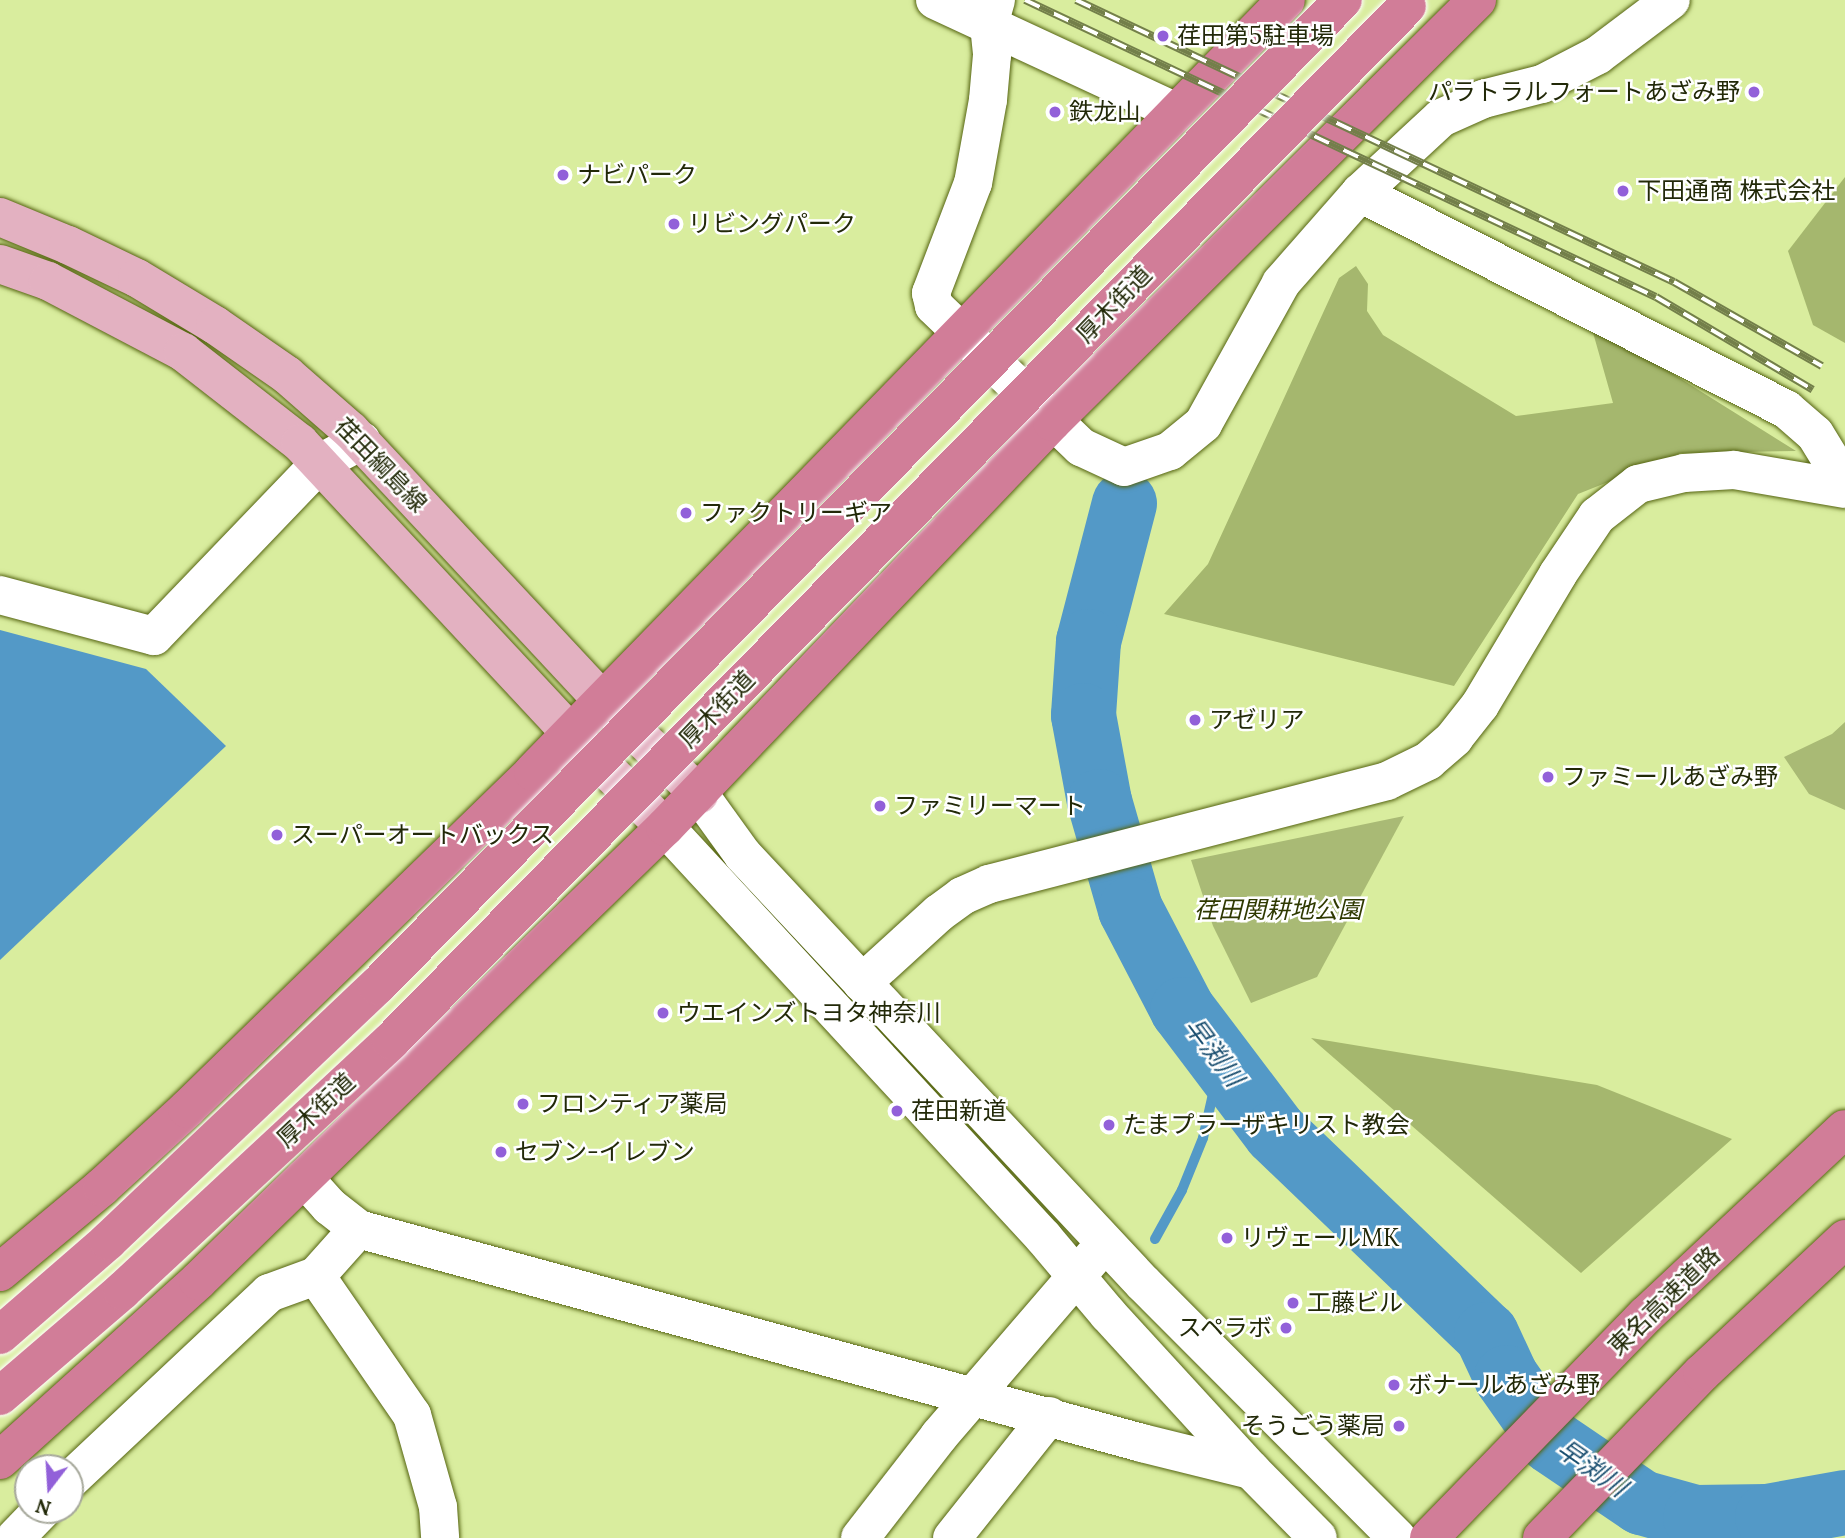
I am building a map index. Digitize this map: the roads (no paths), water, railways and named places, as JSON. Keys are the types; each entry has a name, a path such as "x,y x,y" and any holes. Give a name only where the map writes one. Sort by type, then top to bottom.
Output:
{"highway":[{"path":"0,1272 102,1187 187,1109 571,734 1286,0"},
{"name":"厚木街道","path":"0,1335 108,1241 377,986 1343,0"},
{"name":"厚木街道","path":"0,1396 122,1291 391,1041 1413,0"},
{"path":"0,1460 198,1281 699,794 1052,422 1477,0"},
{"name":"東名高速道路","path":"1429,1538 1646,1315 1845,1129"},
{"path":"1542,1538 1702,1373 1845,1239"}],"main road":[{"name":"荏田綱島線","path":"0,217 68,244 137,278 215,325 287,375 361,441 603,701 699,794"},
{"name":"荏田綱島線","path":"0,264 48,281 183,352 300,443 571,734 665,827"}],"street":[{"path":"935,0 993,13 1176,112"},
{"path":"993,13 988,100 974,183 931,293 934,306 1081,447 1124,467 1170,451 1203,424 1281,283 1360,193 1441,118 1483,99 1542,84 1598,55 1671,0"},
{"path":"1360,193 1786,409 1815,434 1845,483"},
{"path":"48,281 68,244"},
{"path":"0,595 154,636 320,463 361,441"},
{"path":"862,983 962,895 989,884 1387,781 1428,761 1454,738 1480,705 1558,574 1597,516 1638,484 1684,473 1734,470 1845,489"},
{"path":"699,794 743,855 1143,1283 1397,1538"},
{"path":"665,827 1044,1238 1251,1470 1318,1538"},
{"path":"304,1178 329,1206 358,1229 1142,1443 1251,1470"},
{"path":"84,1467 269,1293 316,1276 358,1229"},
{"path":"860,1538 973,1397 1105,1241"},
{"path":"316,1276 412,1415 438,1507 440,1538"},
{"path":"952,1538 1049,1416"},
{"path":"15,1538 28,1524"}],"water":[{"path":"0,630 146,669 226,746 0,960"}],"waterway":[{"name":"早渕川","path":"1124,503 1088,641 1083,715 1099,801 1130,909 1182,1009 1275,1132 1486,1334 1506,1377 1551,1441 1641,1502 1695,1517 1767,1516 1845,1502"},
{"path":"1155,1239 1182,1190 1203,1138 1213,1094 1216,1054"}],"railway":[{"path":"1025,0 1656,297 1813,390"},
{"path":"1076,0 1674,282 1822,366"}],"place":[{"name":"荏田第5駐車場","path":"1163,36"},
{"name":"パラトラルフォートあざみ野","path":"1754,92"},
{"name":"鉄龙山","path":"1055,112"},
{"name":"ナビパーク","path":"563,175"},
{"name":"下田通商 株式会社","path":"1623,191"},
{"name":"リビングパーク","path":"674,224"},
{"name":"ファクトリーギア","path":"686,513"},
{"name":"アゼリア","path":"1195,720"},
{"name":"ファミールあざみ野","path":"1548,777"},
{"name":"ファミリーマート","path":"880,806"},
{"name":"スーパーオートバックス","path":"277,835"},
{"name":"ウエインズトヨタ神奈川","path":"663,1013"},
{"name":"フロンティア薬局","path":"523,1104"},
{"name":"荏田新道","path":"897,1111"},
{"name":"たまプラーザキリスト教会","path":"1109,1125"},
{"name":"セブン-イレブン","path":"501,1152"},
{"name":"リヴェールMK","path":"1227,1238"},
{"name":"工藤ビル","path":"1293,1303"},
{"name":"スペラボ","path":"1286,1328"},
{"name":"ボナールあざみ野","path":"1394,1385"},
{"name":"そうごう薬局","path":"1399,1426"}],"park label":[{"name":"荏田関耕地公園","path":"1278,910"}]}
